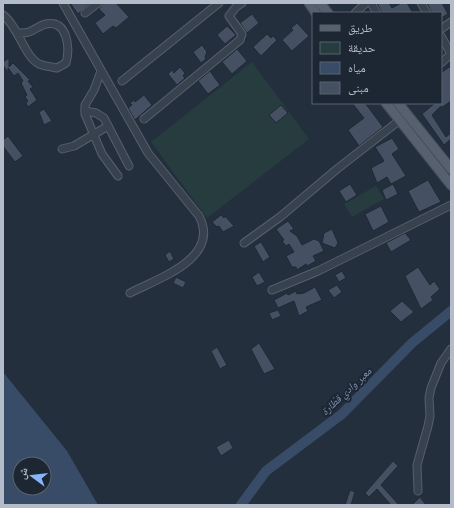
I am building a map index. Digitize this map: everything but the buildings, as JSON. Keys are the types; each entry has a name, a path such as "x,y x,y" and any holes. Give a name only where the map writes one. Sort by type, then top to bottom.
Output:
{"main road":[{"path":"309,3 315,12"},
{"path":"320,3 327,12"},
{"path":"387,104 451,185"},
{"path":"399,104 451,169"}],"street":[{"path":"63,3 148,153 199,216 205,233 201,247 189,261 130,293"},
{"path":"85,13 98,3"},
{"path":"356,12 366,3"},
{"path":"371,3 376,12"},
{"path":"421,3 426,12"},
{"path":"122,81 213,4"},
{"path":"144,119 240,40 242,34 229,16 240,4"},
{"path":"3,15 10,20 17,33 25,47 38,63 57,68 66,63 68,48 67,37 58,26 48,23 29,32 17,33"},
{"path":"442,28 451,22"},
{"path":"442,38 451,54 442,62"},
{"path":"101,71 94,90 87,99 85,111 93,135 102,154 118,176"},
{"path":"85,111 96,113 104,118 129,166"},
{"path":"244,242 280,217 337,169 400,120"},
{"path":"62,149 74,146 108,126"},
{"path":"272,290 318,271 451,205"},
{"path":"418,491 416,465 428,426 431,388 441,363 451,349"}],"green space":[{"path":"252,62 309,139 207,218 151,142"},
{"path":"376,186 384,199 352,217 344,204"}],"water":[{"path":"3,372 67,451 98,505 3,505"}],"waterway":[{"name":"معبر وادي قطّارة","path":"241,505 266,471 342,414 412,343 451,311"}]}
